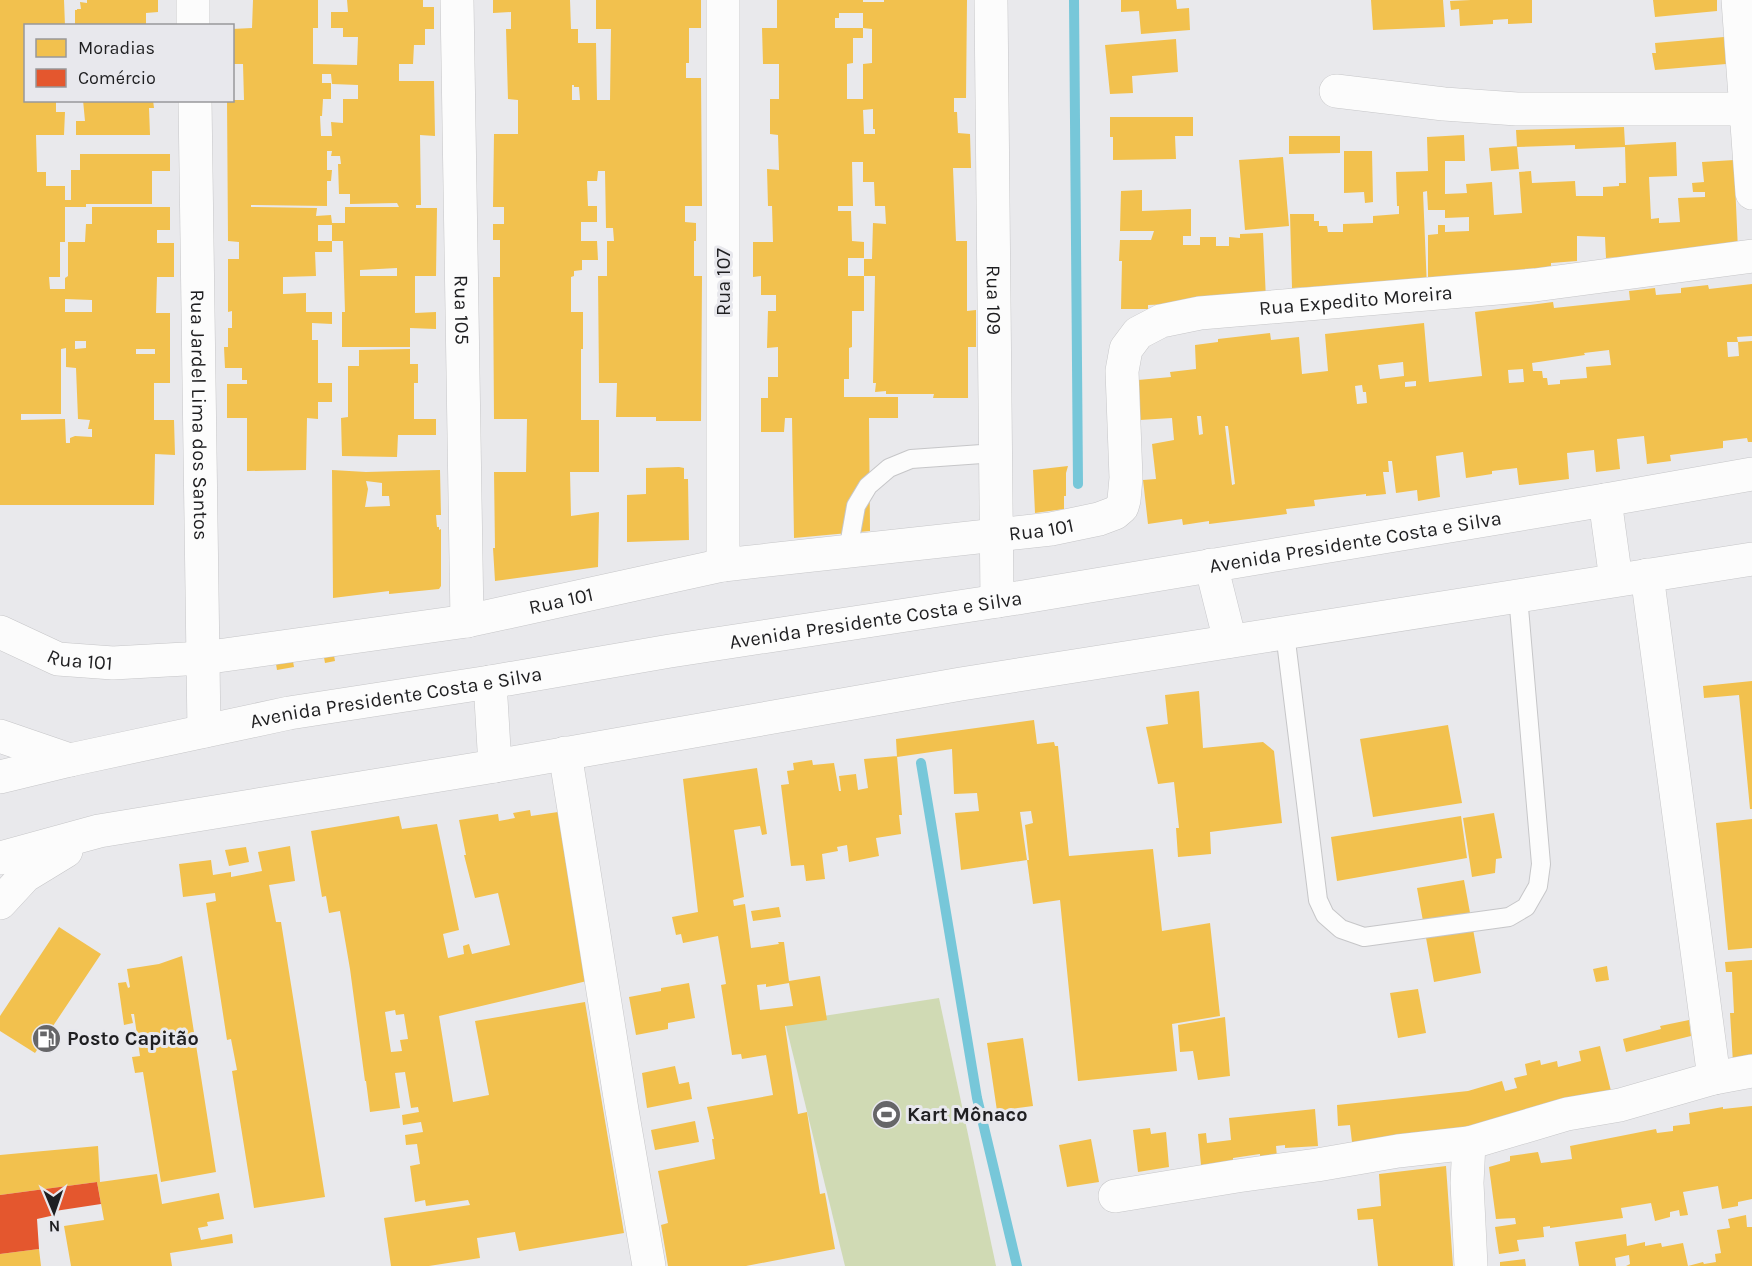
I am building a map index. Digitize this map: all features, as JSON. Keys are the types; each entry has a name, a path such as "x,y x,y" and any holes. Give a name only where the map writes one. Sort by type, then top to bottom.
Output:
{"street":[{"path":"193,0 194,24"},
{"name":"Rua 105","path":"457,0 467,621"},
{"name":"Rua 107","path":"723,0 723,565"},
{"name":"Rua 109","path":"991,0 997,601"},
{"path":"1738,0 1752,193"},
{"path":"1336,91 1444,104 1517,109 1746,109"},
{"name":"Rua Jardel Lima dos Santos","path":"195,102 204,731"},
{"name":"Rua Expedito Moreira","path":"1122,507 1125,500 1126,478 1122,371 1126,349 1138,333 1161,321 1200,313 1535,285 1752,256"},
{"name":"Avenida Presidente Costa e Silva","path":"0,777 289,713 997,601 1752,474"},
{"path":"1605,500 1632,578 1714,1078"},
{"name":"Rua 101","path":"0,632 58,659 113,663 203,658 467,621 723,565 1052,530 1099,519 1122,507"},
{"path":"0,858 99,831 495,766 961,684 1752,559"},
{"path":"1211,565 1230,641"},
{"path":"490,682 495,766"},
{"path":"0,736 70,760"},
{"path":"565,753 649,1266"},
{"path":"0,903 25,876 99,831"},
{"path":"1115,1196 1398,1151 1469,1143 1567,1114 1620,1105 1714,1078 1752,1071"},
{"path":"1469,1143 1467,1183 1471,1266"}],"lane":[{"path":"848,551 856,506 868,486 889,468 911,459 996,453"},
{"path":"1285,633 1318,900 1325,915 1341,929 1364,937 1509,917 1526,907 1538,886 1541,864 1518,596"}],"green space":[{"name":"Kart Mônaco","path":"939,998 996,1266 845,1266 785,1022"}],"building: Moradias":[{"path":"0,0 64,0 65,24 24,24 24,102 56,102 56,112 65,112 64,135 36,135 37,172 46,172 46,186 65,186 65,200 71,200 71,170 80,170 80,154 170,154 170,171 152,171 152,204 86,204 86,207 65,207 65,242 60,242 60,277 49,277 50,289 65,289 65,278 68,276 68,242 85,242 86,224 92,224 92,207 170,207 170,230 157,230 157,243 174,243 174,277 157,277 156,313 170,313 170,383 154,383 154,420 174,420 175,455 155,454 154,505 0,505","holes":["65,299 92,300 92,312 65,312","75,341 86,341 86,348 75,349","66,348 66,367 76,368 78,419 90,420 88,429 92,429 92,437 75,436 70,438 70,443 66,443 65,419 21,420 21,414 61,414 61,349","136,349 155,349 155,354 136,354"]},
{"path":"87,0 158,0 158,12 146,13 146,24 75,24 75,10 81,9 80,2 87,3"},
{"path":"253,0 318,0 318,28 313,28 313,64 357,65 358,37 343,37 343,28 331,28 331,12 348,12 347,0 423,0 423,7 434,7 434,29 425,29 425,45 414,45 413,64 399,64 399,81 434,81 435,136 420,135 421,205 416,205 416,208 437,208 436,276 415,276 415,313 436,312 436,329 410,328 410,347 342,347 342,312 345,312 343,241 332,241 332,252 315,252 316,276 283,277 283,294 306,293 306,312 332,312 332,324 312,323 312,340 318,340 318,383 332,383 332,402 318,402 318,419 307,418 306,470 247,471 247,418 227,418 227,384 247,384 247,380 242,380 242,368 225,368 224,347 228,347 228,328 232,328 232,311 228,312 228,259 239,259 239,242 228,241 227,102 244,100 243,64 234,64 234,29 252,28","holes":["322,74 331,74 332,84 358,85 358,99 343,99 343,123 331,122 332,136 321,136 320,116 322,116 323,99 331,99 331,83 322,83","327,151 332,151 331,156 340,156 339,194 350,194 350,204 397,203 399,207 345,207 345,223 332,223 331,215 316,216 317,208 251,207 251,205 327,206 327,181 331,181 332,170 327,170","318,225 332,225 332,241 318,241","397,268 397,276 360,276 360,270"]},
{"path":"493,0 570,0 571,29 578,29 578,43 596,43 597,100 610,100 611,29 596,29 596,0 701,0 701,28 689,28 689,63 686,63 686,78 701,78 702,206 685,206 685,222 696,223 694,276 702,276 701,421 656,421 656,417 616,417 617,383 599,383 598,276 607,276 607,241 614,241 613,228 606,228 605,171 598,171 597,181 587,181 588,206 597,206 597,222 581,222 581,241 597,241 598,260 582,260 582,270 574,271 574,276 571,277 571,312 583,312 581,420 599,420 599,472 570,472 571,516 599,512 598,567 495,581 494,472 526,472 527,419 494,419 493,277 500,277 500,240 493,240 493,224 504,224 504,207 493,207 494,134 518,134 518,100 508,99 506,29 511,29 511,12 493,13","holes":["572,85 574,87 579,87 580,100 572,100"]},
{"path":"777,0 884,2 884,0 967,0 966,98 954,98 954,112 957,112 958,133 970,134 971,168 953,168 956,241 967,241 967,311 976,310 976,347 968,347 968,398 933,398 934,394 875,392 876,383 873,383 875,276 864,276 864,311 852,311 852,347 849,348 849,379 844,379 844,397 898,397 898,418 869,418 870,531 794,538 792,418 785,418 784,432 761,432 761,398 768,398 768,377 778,377 778,347 767,348 768,311 776,311 776,295 761,295 761,276 753,277 753,242 773,242 772,206 768,206 767,169 779,170 778,135 770,134 770,99 779,99 779,64 763,64 762,28 777,28","holes":["839,13 863,13 863,28 835,28 835,18 839,18","863,28 872,29 872,63 863,64 863,99 847,99 847,64 853,63 853,38 863,38","873,109 875,134 864,134 863,110","852,162 863,162 863,182 874,182 875,206 885,206 886,224 873,223 872,259 864,259 864,276 848,276 848,258 864,258 864,242 852,241 851,211 838,211 838,206 853,206"]},
{"path":"1121,0 1176,0 1177,9 1189,8 1190,30 1141,34 1139,11 1121,12"},
{"path":"1371,0 1443,0 1445,27 1373,30"},
{"path":"1532,0 1532,23 1508,24 1508,19 1493,20 1493,24 1460,26 1459,9 1451,10 1450,1"},
{"path":"1653,0 1717,0 1717,11 1655,17"},
{"path":"1724,37 1726,64 1655,70 1652,53 1656,53 1655,43"},
{"path":"1176,39 1178,72 1132,76 1133,93 1110,94 1105,45"},
{"path":"83,102 153,102 154,108 149,108 150,135 76,135 76,121 85,121"},
{"path":"1110,117 1193,117 1193,136 1175,136 1176,159 1113,160"},
{"path":"1624,127 1625,145 1676,142 1677,176 1649,177 1651,219 1659,218 1659,223 1680,222 1678,198 1705,197 1705,192 1693,192 1692,183 1704,182 1702,162 1734,160 1738,250 1606,258 1605,237 1577,236 1577,261 1551,263 1551,271 1428,285 1428,235 1438,234 1438,225 1445,225 1445,232 1469,231 1469,217 1445,218 1445,210 1428,210 1427,191 1423,192 1427,288 1344,285 1292,288 1290,214 1314,214 1314,221 1319,221 1319,226 1327,226 1328,232 1343,232 1343,224 1373,223 1373,216 1399,214 1396,172 1428,171 1427,137 1464,135 1465,161 1445,161 1445,194 1467,193 1466,184 1492,182 1494,215 1522,213 1519,172 1531,171 1532,183 1575,181 1576,196 1603,196 1603,187 1626,183 1625,147 1575,149 1575,145 1517,147 1516,130"},
{"path":"1289,136 1340,136 1340,153 1289,154"},
{"path":"1517,146 1519,169 1491,171 1489,148"},
{"path":"1344,151 1372,151 1373,202 1365,203 1364,192 1344,193"},
{"path":"1283,157 1289,226 1245,230 1239,160"},
{"path":"1142,190 1142,211 1191,209 1191,236 1183,236 1183,245 1200,245 1200,237 1216,237 1216,246 1229,246 1229,237 1240,238 1240,234 1263,233 1266,300 1148,305 1148,309 1121,309 1120,240 1151,240 1154,231 1120,231 1121,191"},
{"path":"1752,284 1752,336 1737,337 1738,342 1752,341 1752,442 1748,442 1747,438 1723,441 1723,448 1670,455 1671,461 1647,464 1644,436 1617,439 1620,469 1596,472 1594,450 1567,453 1569,479 1519,485 1517,468 1492,471 1492,474 1466,478 1463,452 1436,456 1440,497 1418,501 1417,490 1396,493 1392,461 1388,461 1389,472 1383,472 1386,494 1314,500 1315,506 1286,509 1287,514 1209,524 1209,521 1183,525 1182,519 1148,524 1143,480 1156,479 1152,444 1174,440 1172,418 1140,420 1138,380 1171,377 1170,372 1196,369 1195,345 1218,342 1218,339 1270,333 1271,340 1299,337 1302,374 1328,371 1325,334 1424,323 1429,382 1482,376 1475,312 1553,302 1554,308 1630,300 1629,291 1655,288 1656,295 1681,293 1681,288 1708,285 1709,289","holes":["1727,342 1738,342 1739,356 1728,357","1609,350 1611,365 1586,367 1587,378 1560,380 1560,384 1548,385 1547,378 1543,378 1542,371 1533,371 1532,363 1585,355 1584,353","1403,362 1404,376 1380,379 1378,365","1523,369 1524,382 1509,383 1508,370","1416,381 1416,386 1405,387 1405,382","1362,385 1363,392 1366,392 1367,403 1357,404 1355,386","1197,416 1201,416 1203,434 1199,435","1225,426 1228,426 1235,484 1232,485"]},
{"path":"410,349 410,364 418,364 418,383 414,383 414,419 436,419 436,435 398,435 397,457 342,456 341,418 348,417 348,366 359,366 359,350"},
{"path":"1068,466 1064,509 1035,513 1033,470"},
{"path":"646,468 684,468 684,479 688,479 689,540 627,542 627,495 646,494"},
{"path":"332,470 366,472 440,470 441,515 436,515 437,527 441,529 441,586 439,589 389,594 389,591 333,598","holes":["366,481 382,483 382,496 389,496 390,506 365,507 368,489"]},
{"path":"333,650 335,661 325,663 323,652"},
{"path":"292,656 294,667 277,670 275,658"},
{"path":"1752,681 1752,809 1750,809 1739,695 1704,698 1703,686"},
{"path":"1199,691 1203,748 1263,742 1274,751 1282,823 1210,832 1211,854 1178,857 1176,828 1179,828 1174,782 1158,784 1146,727 1168,724 1165,695"},
{"path":"1034,720 1037,744 1054,742 1055,746 1058,746 1069,856 1153,849 1162,931 1210,923 1220,1016 1172,1024 1177,1071 1078,1081 1060,900 1033,904 1027,860 961,870 955,813 979,811 977,793 954,794 952,749 897,757 896,739","holes":["1031,811 1033,823 1025,825 1029,860 1027,860 1020,812"]},
{"path":"1448,725 1462,803 1373,817 1360,739"},
{"path":"897,756 902,815 899,815 901,834 876,838 879,856 849,862 847,845 837,847 838,851 822,854 825,879 806,881 804,865 791,866 781,785 789,784 787,771 794,770 793,763 812,760 813,765 834,763 839,791 841,791 839,776 856,774 858,790 868,788 864,759"},
{"path":"757,768 767,834 762,835 760,826 734,830 744,897 733,900 734,906 745,904 751,948 784,942 789,981 820,976 827,1020 785,1026 798,1114 807,1112 820,1194 825,1193 835,1249 746,1266 668,1266 661,1225 668,1223 658,1171 715,1159 712,1139 714,1139 707,1107 773,1095 766,1055 742,1059 741,1054 732,1055 721,985 726,984 718,936 683,943 681,934 676,935 672,917 698,912 683,779","holes":["789,983 793,1006 760,1010 757,985 766,984 766,987"]},
{"path":"530,810 531,816 558,812 587,981 439,1016 453,1102 489,1095 475,1021 585,1002 624,1233 519,1251 515,1232 477,1238 480,1258 429,1266 391,1266 384,1218 470,1205 468,1200 426,1206 425,1200 415,1202 410,1166 420,1164 417,1144 406,1145 405,1135 423,1132 421,1122 403,1125 402,1115 419,1112 418,1107 411,1108 405,1072 395,1073 400,1108 370,1112 340,911 329,913 326,896 322,897 311,831 399,816 402,829 437,824 459,930 443,934 448,958 464,954 463,946 469,944 472,954 510,945 498,893 475,898 464,855 466,855 459,820 498,814 499,821 515,818 513,813","holes":["395,1010 396,1015 404,1014 408,1039 400,1040 402,1051 391,1052 385,1012"]},
{"path":"1494,813 1502,858 1496,859 1495,873 1472,877 1463,818"},
{"path":"1461,816 1467,858 1337,881 1331,837"},
{"path":"1752,819 1752,948 1728,950 1716,823"},
{"path":"290,846 295,881 269,885 276,922 281,922 325,1197 254,1208 232,1071 237,1070 231,1039 227,1040 206,903 216,901 215,893 183,897 179,864 211,860 213,875 231,872 231,877 262,871 258,852"},
{"path":"246,847 249,862 229,866 225,850"},
{"path":"1464,880 1481,973 1434,982 1417,888"},
{"path":"779,907 781,917 753,921 751,911"},
{"path":"59,927 101,954 35,1053 0,1031 0,1016"},
{"path":"182,956 216,1172 161,1182 143,1072 135,1073 132,1057 140,1056 134,1014 131,1014 133,1023 124,1025 118,983 126,982 128,988 130,987 127,969 159,964"},
{"path":"1752,960 1752,1063 1733,1063 1730,1013 1734,1013 1732,972 1726,972 1725,962"},
{"path":"1607,966 1609,980 1596,982 1593,969"},
{"path":"689,983 695,1018 668,1023 668,1029 636,1035 629,997"},
{"path":"1418,989 1426,1033 1398,1038 1390,993"},
{"path":"1225,1017 1230,1076 1198,1080 1193,1051 1180,1052 1178,1025"},
{"path":"1689,1020 1691,1036 1626,1052 1623,1039 1661,1029 1660,1026"},
{"path":"1023,1038 1033,1106 997,1111 987,1043"},
{"path":"1600,1046 1612,1095 1553,1110 1381,1143 1352,1142 1350,1125 1338,1126 1337,1105 1468,1091 1502,1081 1505,1091 1517,1088 1514,1078 1527,1075 1525,1064 1540,1060 1541,1065 1557,1061 1558,1067 1581,1061 1579,1051"},
{"path":"675,1066 679,1084 689,1082 692,1099 647,1108 642,1073"},
{"path":"1752,1106 1752,1199 1738,1202 1738,1206 1722,1209 1718,1186 1683,1192 1688,1215 1680,1216 1679,1210 1670,1212 1670,1217 1655,1221 1651,1203 1621,1208 1623,1218 1543,1227 1544,1237 1517,1240 1519,1251 1499,1254 1495,1227 1516,1224 1515,1218 1496,1219 1489,1167 1510,1161 1510,1156 1538,1152 1541,1163 1572,1159 1570,1146 1656,1129 1657,1133 1673,1131 1673,1126 1690,1124 1689,1113 1723,1107 1723,1109"},
{"path":"1315,1109 1318,1146 1285,1148 1285,1145 1276,1146 1277,1157 1260,1157 1260,1154 1233,1158 1233,1161 1201,1165 1198,1134 1206,1133 1207,1143 1231,1140 1229,1118"},
{"path":"695,1121 699,1142 655,1150 651,1130"},
{"path":"1150,1128 1151,1134 1166,1132 1169,1167 1138,1172 1133,1130"},
{"path":"1091,1139 1099,1182 1067,1187 1059,1145"},
{"path":"98,1146 100,1182 157,1174 162,1204 219,1193 224,1219 207,1222 208,1226 198,1228 201,1240 232,1234 233,1243 170,1253 172,1266 71,1266 64,1226 104,1220 97,1182 0,1195 0,1155"},
{"path":"1446,1166 1453,1266 1378,1266 1373,1219 1358,1220 1357,1209 1381,1206 1379,1174"},
{"path":"1746,1215 1747,1227 1752,1227 1752,1266 1688,1266 1703,1262 1704,1264 1716,1262 1715,1254 1721,1253 1717,1230 1730,1228 1728,1219"},
{"path":"1626,1234 1627,1246 1645,1242 1645,1246 1661,1243 1662,1247 1683,1243 1688,1266 1626,1266 1630,1264 1629,1255 1615,1258 1616,1266 1579,1266 1575,1242"},
{"path":"39,1249 41,1266 0,1266 0,1254"},
{"path":"1525,1259 1526,1266 1500,1266 1500,1262"}],"building: Comércio":[{"path":"97,1182 101,1204 55,1211 55,1215 37,1219 39,1249 0,1254 0,1195"}],"waterway":[{"path":"1074,0 1078,484"},
{"path":"921,763 977,1098 1017,1266"}],"place":[{"name":"Posto Capitão","path":"46,1038"},
{"name":"Kart Mônaco","path":"886,1114"}]}
